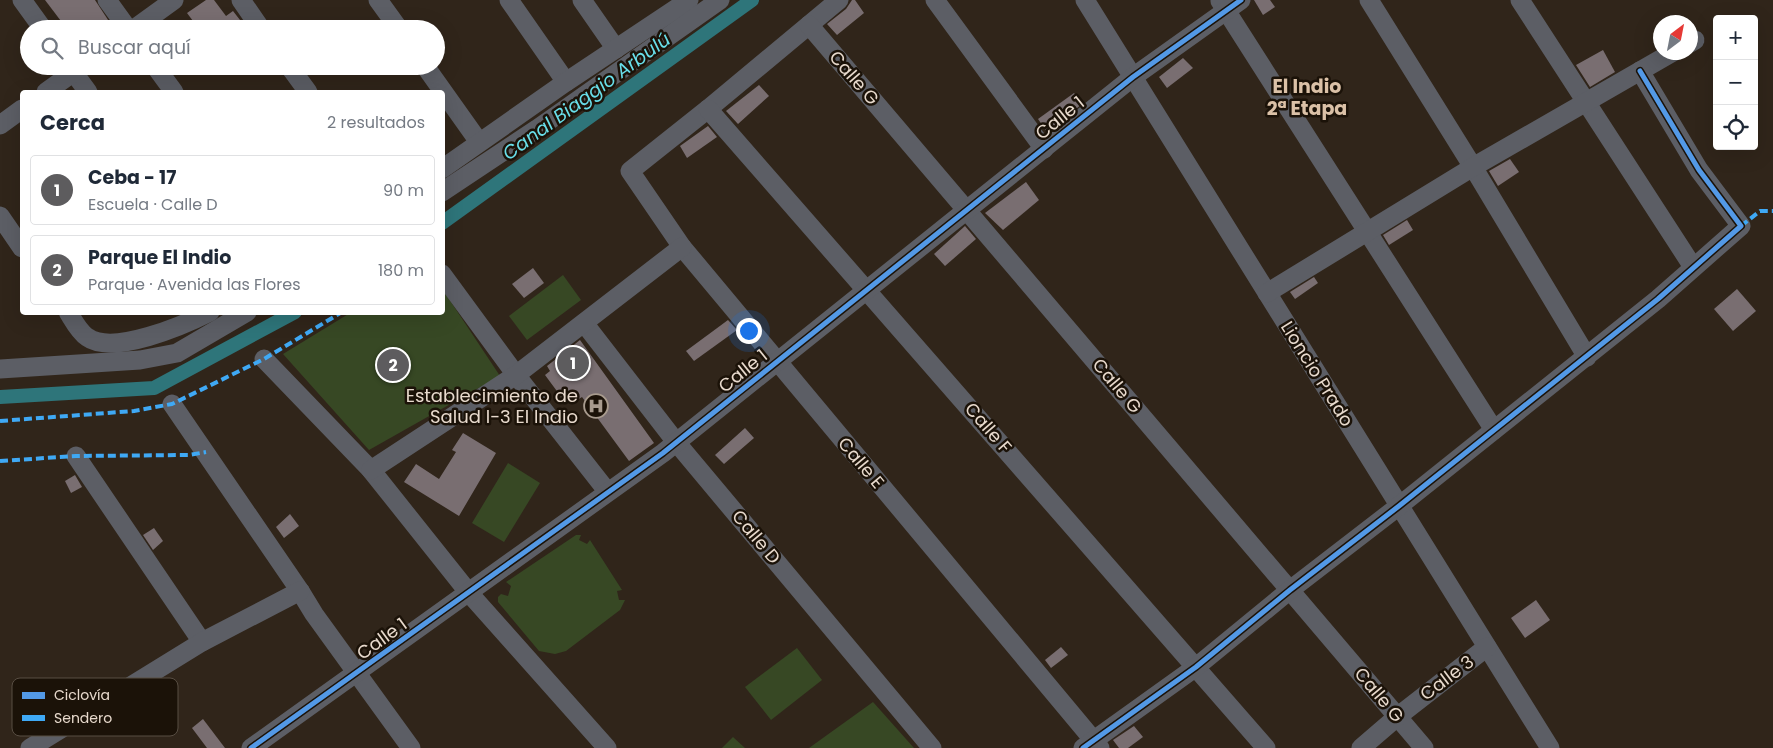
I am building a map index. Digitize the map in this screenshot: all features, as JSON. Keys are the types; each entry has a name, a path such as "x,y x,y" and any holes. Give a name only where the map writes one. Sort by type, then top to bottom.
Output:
{"street":[{"path":"22,0 36,20"},
{"path":"107,0 121,20"},
{"path":"146,20 174,0"},
{"path":"241,0 255,20"},
{"path":"378,0 392,20"},
{"path":"508,0 566,82"},
{"path":"582,0 616,49"},
{"path":"445,167 566,82 690,0"},
{"path":"445,190 720,0"},
{"path":"708,109 839,0"},
{"path":"934,0 1044,149"},
{"name":"Lioncio Prado","path":"1086,0 1550,748"},
{"path":"1369,0 1473,167 1587,357"},
{"path":"1520,0 1584,102 1693,267"},
{"path":"1228,4 1366,233 1494,430"},
{"name":"Calle 1","path":"251,748 357,674 676,442 1133,77 1228,4"},
{"name":"Calle G","path":"808,25 1424,748"},
{"path":"1267,293 1473,167 1659,60"},
{"path":"1093,746 1196,667 1290,590 1587,357 1741,226 1699,170 1640,71"},
{"path":"48,90 67,75"},
{"path":"79,75 87,90"},
{"path":"162,75 173,90"},
{"path":"296,75 307,90"},
{"path":"432,75 442,90"},
{"path":"445,94 480,142"},
{"name":"Calle E","path":"708,109 630,171 682,247 1093,746"},
{"name":"Calle F","path":"708,109 1266,748"},
{"path":"0,125 20,110"},
{"path":"0,216 20,245"},
{"path":"370,470 516,375 682,247"},
{"path":"445,278 516,375 607,491"},
{"path":"70,315 87,337 102,343 118,342 174,330 204,315"},
{"path":"0,369 140,360 177,353 242,315"},
{"name":"Calle D","path":"584,323 676,442 932,748"},
{"path":"264,359 370,470 469,593 607,748"},
{"path":"172,404 314,614 412,748"},
{"path":"76,456 202,642"},
{"path":"146,678 202,642 300,591"},
{"name":"Calle 3","path":"1361,748 1397,717 1487,648"},
{"path":"43,745 57,736"}],"green space":[{"path":"563,275 581,300 527,340 509,316"},
{"path":"445,293 500,376 369,450 283,354 347,315 445,315"},
{"path":"508,463 540,483 504,542 472,523"},
{"path":"576,535 581,535 579,540 587,544 590,540 622,590 617,591 619,600 625,600 620,610 566,651 555,654 539,651 498,602 498,597 501,594 508,596 511,586 506,582"},
{"path":"797,648 822,680 771,720 745,687"},
{"path":"873,702 914,748 809,748"},
{"path":"733,737 745,748 722,748"}],"building":[{"path":"45,0 95,0 108,20 60,20"},
{"path":"206,0 214,0 226,16 233,11 240,20 192,20 187,13"},
{"path":"852,0 855,0 864,13 837,35 827,24 846,9"},
{"path":"1254,0 1270,0 1275,7 1263,15"},
{"path":"1603,50 1615,72 1590,87 1576,65"},
{"path":"1183,58 1193,68 1167,88 1159,77"},
{"path":"759,85 769,96 738,124 726,111"},
{"path":"1074,93 1082,104 1047,132 1038,119"},
{"path":"708,126 717,137 687,158 680,146"},
{"path":"1510,159 1519,172 1498,186 1489,171"},
{"path":"1026,182 1039,200 1003,230 985,213"},
{"path":"1407,220 1413,230 1389,245 1383,235"},
{"path":"965,226 976,239 945,266 934,254"},
{"path":"533,268 544,283 524,298 512,284"},
{"path":"1314,277 1318,283 1295,299 1290,292"},
{"path":"1737,289 1756,311 1733,331 1714,309"},
{"path":"728,320 737,330 694,361 686,351"},
{"path":"580,340 654,443 629,461 582,397 574,402 568,394 562,398 545,375 550,371 547,366"},
{"path":"745,428 754,438 724,464 715,455"},
{"path":"463,433 496,453 459,516 404,482 416,464 439,479 456,452 452,450"},
{"path":"75,475 82,487 71,493 65,481"},
{"path":"290,514 299,526 284,538 276,527"},
{"path":"154,528 163,541 153,550 143,535"},
{"path":"1536,600 1550,620 1525,638 1511,618"},
{"path":"1061,647 1068,655 1051,668 1045,660"},
{"path":"203,719 225,748 207,748 192,728"},
{"path":"1134,726 1143,737 1128,748 1119,748 1113,740"}],"waterway":[{"name":"Canal Biaggio Arbulú","path":"445,221 752,0"},
{"name":"Canal Biaggio Arbulú","path":"0,397 154,388 289,315"}],"marked path":[{"path":"1741,226 1760,211 1773,211"},
{"path":"0,421 134,411 172,404 264,359 337,315"},
{"path":"0,461 76,456 189,455 206,452"}],"cycle path":[{"path":"251,748 663,453 1133,77 1241,0"},
{"path":"1083,748 1196,667 1290,590 1399,506 1658,299 1741,226 1699,170 1640,71"}],"place":[{"name":"Ceba - 17","path":"573,363"},
{"name":"Parque El Indio","path":"393,365"},
{"name":"Establecimiento de Salud I-3 El Indio","path":"596,406"}],"district":[{"name":"El Indio 2ª Etapa","path":"1307,97"}]}
